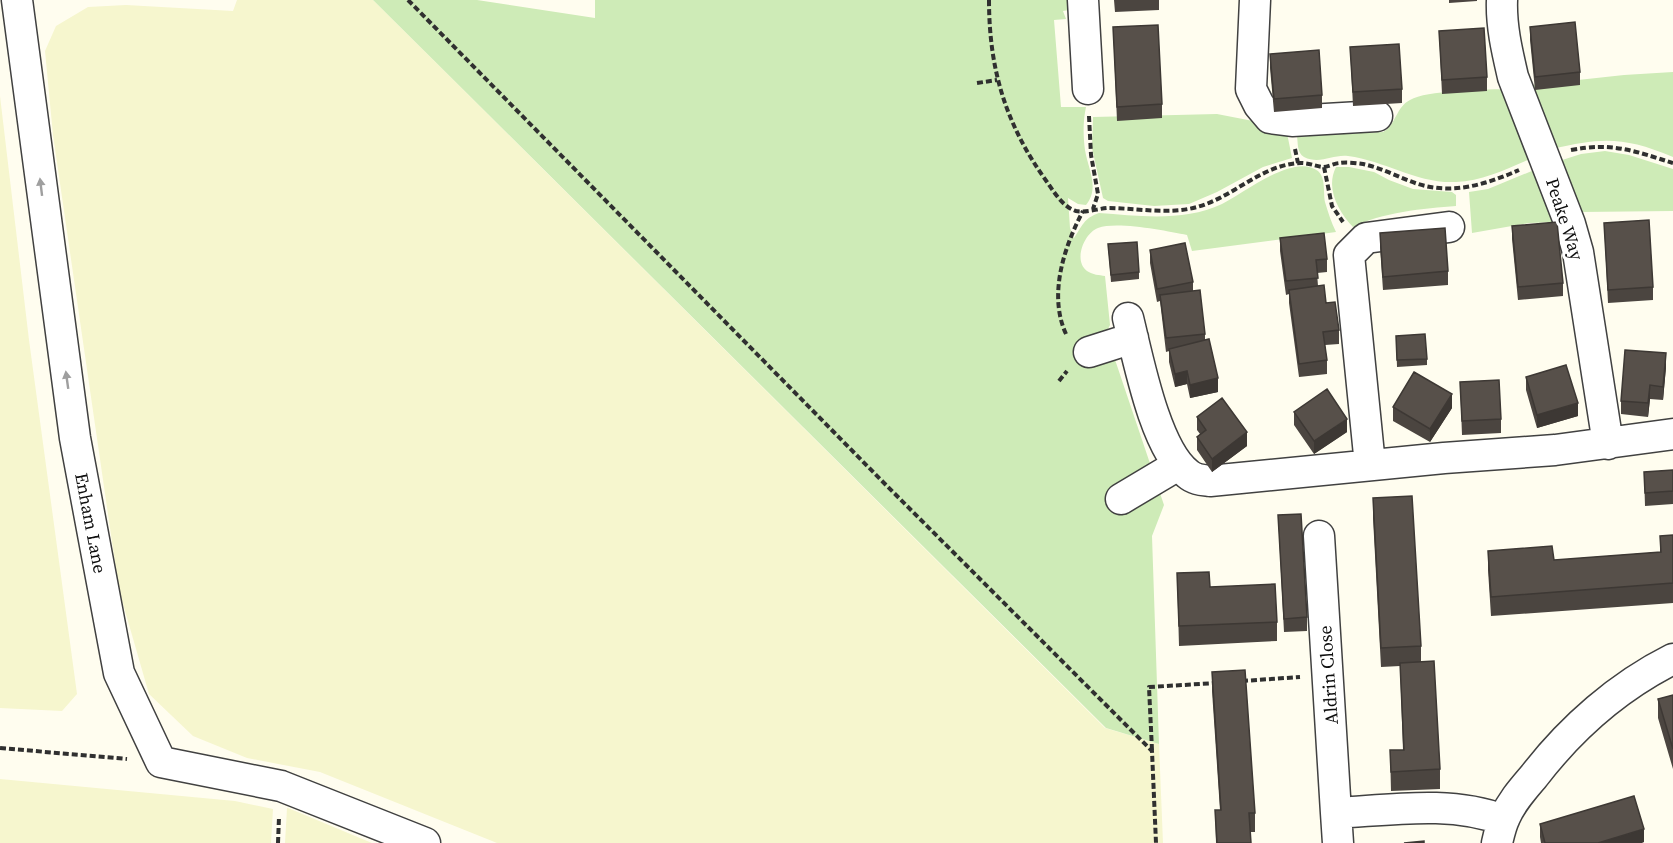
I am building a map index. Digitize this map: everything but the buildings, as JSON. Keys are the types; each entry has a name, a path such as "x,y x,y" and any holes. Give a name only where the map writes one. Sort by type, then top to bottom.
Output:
{"street":[{"name":"Enham Lane","path":"17,0 75,438 119,673 161,762"},
{"path":"1083,0 1088,89"},
{"path":"1255,0 1251,89 1270,118 1292,121 1377,116"},
{"name":"Peake Way","path":"1502,0 1506,51 1513,76 1570,224 1578,252 1608,444"},
{"path":"1370,465 1349,255 1366,238 1449,227"},
{"path":"1078,344 1130,328 1154,414 1167,446 1178,465 1197,480 1210,481 1608,444 1673,434"},
{"path":"1121,500 1178,465"},
{"name":"Aldrin Close","path":"1319,536 1338,843"},
{"path":"1336,813 1463,809 1476,811 1500,832 1518,795 1559,744 1617,694 1644,674 1673,659"},
{"path":"161,762 281,786 425,843"}],"path":[{"path":"408,0 1152,751"},
{"path":"989,0 990,37 997,80 1010,118 1019,138 1042,175 1064,203 1076,211 1093,209 1177,210 1198,207 1218,199 1275,167 1302,163 1324,167 1340,163 1364,165 1421,185 1457,189 1491,182 1563,152 1604,146 1623,148 1673,163"},
{"path":"977,83 997,80"},
{"path":"1088,89 1089,138 1098,194 1093,209"},
{"path":"1324,167 1332,206 1360,243"},
{"path":"1078,344 1060,320 1058,292 1066,249 1083,211"},
{"path":"1232,682 1328,675"},
{"path":"1156,843 1149,687 1221,683"},
{"path":"0,748 161,762"}],"green space":[{"path":"237,0 373,0 1105,728 1159,744 1163,843 497,843 320,772 247,758 193,736 149,694 119,590 53,135 45,51 56,26 88,7 126,5 233,11"},
{"path":"373,0 477,0 595,18 595,0 1069,0 1069,10 1063,11 1066,19 1054,20 1061,107 1086,107 1084,144 1093,185 1086,205 1078,204 1068,198 1070,228 1074,238 1087,220 1099,213 1177,216 1207,210 1222,204 1283,170 1308,167 1318,171 1324,186 1325,202 1336,232 1192,251 1187,235 1142,227 1106,226 1088,235 1082,248 1081,261 1087,271 1105,276 1110,325 1106,333 1164,505 1152,536 1159,744 1106,728"},
{"path":"1673,72 1673,157 1641,146 1613,141 1586,142 1553,149 1532,85"},
{"path":"1504,89 1535,157 1486,177 1442,182 1348,156 1321,160 1310,159 1304,157 1299,150 1297,136 1383,132 1391,125 1405,103 1418,97 1455,91"},
{"path":"0,96 29,340 77,694 62,711 0,708"},
{"path":"1217,114 1253,121 1287,133 1292,158 1263,167 1189,204 1154,206 1108,201 1103,198 1092,148 1093,117"},
{"path":"1605,151 1629,155 1673,169 1673,211 1581,212 1556,162 1581,154"},
{"path":"1336,167 1374,172 1413,189 1452,192 1456,195 1456,206 1389,215 1353,227 1335,200 1332,184"},
{"path":"1539,168 1556,222 1529,223 1472,233 1469,192 1488,189"},
{"path":"0,779 235,801 273,809 271,843 0,843"},
{"path":"288,808 372,843 285,843"}]}
